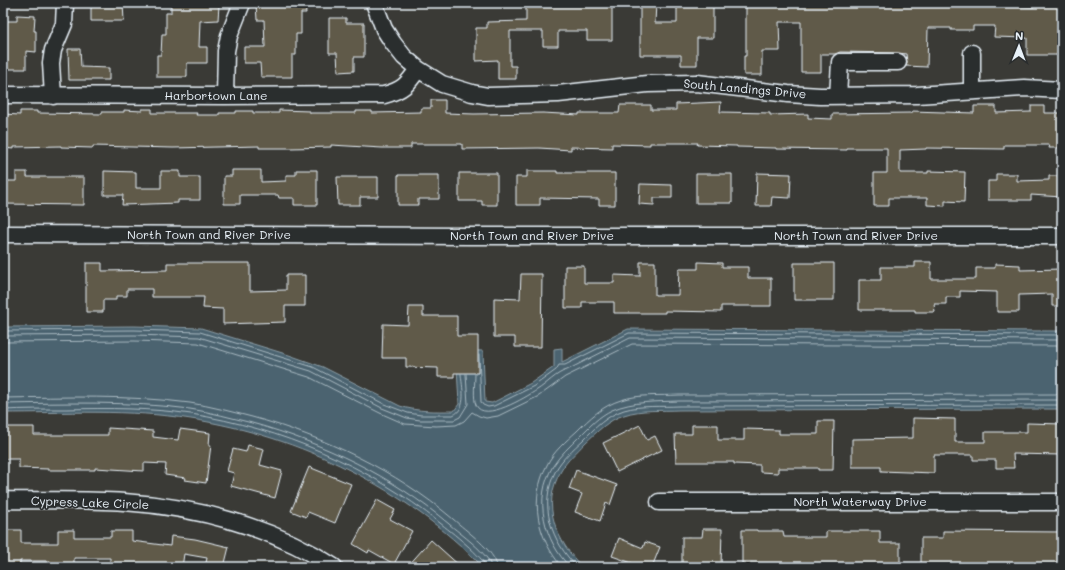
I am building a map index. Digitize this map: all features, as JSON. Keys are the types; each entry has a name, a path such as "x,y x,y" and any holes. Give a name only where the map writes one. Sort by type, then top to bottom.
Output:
{"street":[{"path":"52,96 51,63 53,50 64,24 65,3"},
{"path":"225,96 226,51 229,36 242,3"},
{"name":"South Landings Drive","path":"374,3 384,28 393,44 404,57 418,69 442,84 488,96 558,94 647,84 697,83 788,94 838,96 917,95 1024,88 1062,90"},
{"path":"972,53 972,91"},
{"path":"838,96 840,62 898,62"},
{"name":"Harbortown Lane","path":"3,95 384,95 397,92 409,82 418,69"},
{"name":"North Town and River Drive","path":"3,234 1062,236"},
{"name":"Cypress Lake Circle","path":"3,500 124,502 152,504 185,510 220,518 263,532 310,553 334,567"},
{"name":"North Waterway Drive","path":"659,502 1062,502"}],"water":[{"path":"134,326 201,328 323,367 400,406 420,410 440,411 454,411 459,404 456,350 483,351 485,402 492,403 531,383 554,367 554,349 562,348 562,362 628,329 1062,331 1062,409 679,410 631,413 618,417 608,423 585,443 566,463 555,484 552,497 554,522 565,546 582,567 483,567 453,539 420,513 385,490 349,470 311,452 272,438 232,427 168,416 97,412 3,413 3,327"}],"building":[{"path":"91,3 123,3 124,21 91,21"},
{"path":"171,3 205,3 205,5 219,5 218,20 200,21 199,47 207,47 207,63 187,63 187,77 157,77 157,55 161,55 162,34 166,34 166,13 171,13"},
{"path":"305,3 306,13 301,13 301,34 296,34 296,55 292,55 292,77 261,77 260,63 244,63 244,47 265,47 264,20 257,20 256,4"},
{"path":"526,3 612,3 612,40 587,40 587,31 558,31 558,46 543,46 543,31 510,31 510,66 516,66 516,79 498,79 498,60 476,61 476,28 487,28 487,22 526,21"},
{"path":"640,3 656,3 655,23 677,23 677,3 713,3 713,38 697,38 697,65 681,65 681,55 640,55"},
{"path":"746,3 988,3 988,5 1034,7 1035,4 1062,3 1062,26 1059,26 1059,55 1027,55 1027,38 994,37 995,26 973,26 973,30 928,28 927,67 906,66 906,54 840,52 835,54 821,54 821,72 801,72 801,22 779,22 780,51 762,51 762,75 744,75 744,56 746,56"},
{"path":"17,15 35,16 34,31 36,31 36,52 26,51 26,69 3,69 3,21 17,21"},
{"path":"329,18 346,18 346,23 364,23 364,57 354,57 354,71 338,72 337,53 329,53"},
{"path":"68,49 80,49 81,67 109,68 109,80 69,80"},
{"path":"431,100 445,100 445,113 543,113 579,115 579,113 619,113 620,105 651,105 651,110 676,110 676,104 721,102 720,112 770,113 770,115 808,114 808,118 832,119 832,114 912,113 912,111 974,113 974,106 996,106 996,113 1031,112 1031,106 1044,106 1044,113 1062,113 1062,148 1049,148 1050,145 1004,145 1004,149 926,148 900,150 900,173 928,173 928,171 965,172 964,202 945,201 945,206 927,205 927,198 889,198 889,206 874,206 874,173 887,173 887,148 847,148 847,150 776,149 697,145 698,143 650,143 650,145 612,144 612,148 571,147 571,150 539,148 462,149 462,144 411,144 411,148 331,145 331,147 291,148 259,148 259,146 173,148 93,146 93,148 61,146 14,147 14,149 3,148 3,114 20,115 20,111 37,111 37,113 102,114 102,112 124,112 124,110 142,111 142,109 152,109 152,113 197,113 196,115 219,115 219,113 236,113 236,111 253,111 253,113 279,113 279,110 310,111 310,113 356,113 356,111 372,111 372,113 421,112 421,108 431,108"},
{"path":"232,170 261,170 261,182 286,181 286,175 296,175 296,170 317,170 317,205 294,205 294,198 279,198 278,195 240,195 240,204 224,204 224,176 232,176"},
{"path":"104,171 136,172 136,188 161,188 161,171 180,171 180,177 200,177 200,200 178,200 178,203 122,205 123,195 104,195"},
{"path":"527,171 557,171 557,173 615,173 615,205 599,205 599,199 540,198 540,205 516,205 516,177 527,177"},
{"path":"16,172 27,172 27,177 84,177 84,205 3,204 3,181 16,181"},
{"path":"459,173 497,173 497,205 482,205 482,201 459,201"},
{"path":"757,173 791,174 790,198 772,197 771,206 756,206"},
{"path":"696,174 732,174 732,203 696,203"},
{"path":"996,174 1017,174 1017,181 1049,180 1049,176 1062,176 1062,197 1031,195 1031,200 988,200 988,181 996,181"},
{"path":"398,175 439,175 439,199 418,199 418,205 398,205"},
{"path":"337,177 378,177 378,197 360,197 360,205 338,205"},
{"path":"640,184 672,185 672,198 654,198 654,205 639,204"},
{"path":"640,262 655,262 655,295 678,295 679,269 698,269 698,262 722,263 722,267 748,267 748,278 771,278 771,306 721,306 721,312 665,311 665,313 614,313 614,302 582,302 582,308 565,308 565,266 584,266 584,283 614,283 614,275 640,276"},
{"path":"915,262 931,262 931,279 976,279 976,268 995,268 995,264 1020,265 1020,270 1062,269 1062,306 1052,306 1052,294 1019,295 1019,312 997,312 997,292 960,291 960,297 946,297 946,304 934,304 935,312 915,312 915,310 859,310 859,280 881,280 881,267 915,267"},
{"path":"86,263 102,263 102,271 167,270 167,263 250,263 250,291 286,290 286,275 305,275 305,306 285,306 285,322 223,324 223,309 203,308 204,297 152,297 152,289 127,289 127,296 116,296 116,300 103,300 103,312 86,312"},
{"path":"794,263 834,263 834,300 794,300"},
{"path":"521,274 542,274 541,347 515,347 515,337 494,337 494,298 520,299"},
{"path":"409,307 423,307 423,316 457,316 457,336 478,336 478,373 454,373 454,377 438,377 438,368 406,367 406,358 382,358 383,324 408,325"},
{"path":"913,418 955,419 955,442 985,442 985,432 1027,432 1027,423 1062,424 1062,455 1013,454 1014,468 996,468 996,460 973,460 973,455 934,455 934,473 881,471 881,467 852,467 852,439 913,438"},
{"path":"818,421 834,421 833,470 818,470 818,468 778,468 778,473 760,472 760,465 734,464 734,462 676,462 675,434 692,434 692,425 718,425 718,440 744,440 744,429 779,430 779,434 818,434"},
{"path":"640,425 647,440 655,436 662,450 617,472 603,443"},
{"path":"3,427 34,427 34,435 108,435 108,428 153,431 153,437 178,440 180,429 210,433 209,445 211,445 206,483 165,475 166,464 144,463 144,471 95,468 95,470 48,470 19,468 19,459 3,459"},
{"path":"248,445 264,449 260,465 282,471 275,498 231,486 234,473 227,471 233,449 246,452"},
{"path":"309,467 351,484 335,523 308,512 306,517 291,511"},
{"path":"576,470 617,485 610,505 606,503 600,521 575,512 582,494 569,489"},
{"path":"377,500 395,510 390,519 412,531 394,564 369,550 368,553 353,544"},
{"path":"703,529 722,529 721,566 682,566 682,537 702,537"},
{"path":"3,530 21,530 21,543 58,543 58,530 74,530 74,537 111,537 111,531 132,531 132,541 170,546 171,536 195,539 229,547 224,567 205,567 207,558 184,554 182,567 110,567 110,558 74,558 74,567 50,567 50,561 20,561 20,567 3,567"},
{"path":"742,530 783,531 784,537 826,537 826,531 880,531 880,543 900,543 900,567 762,567 762,564 742,564"},
{"path":"943,531 1062,532 1062,566 1036,566 1036,564 921,567 921,538 943,538"},
{"path":"619,538 643,548 645,542 660,547 652,567 630,567 632,563 612,556"},
{"path":"431,540 461,567 407,567"}]}
